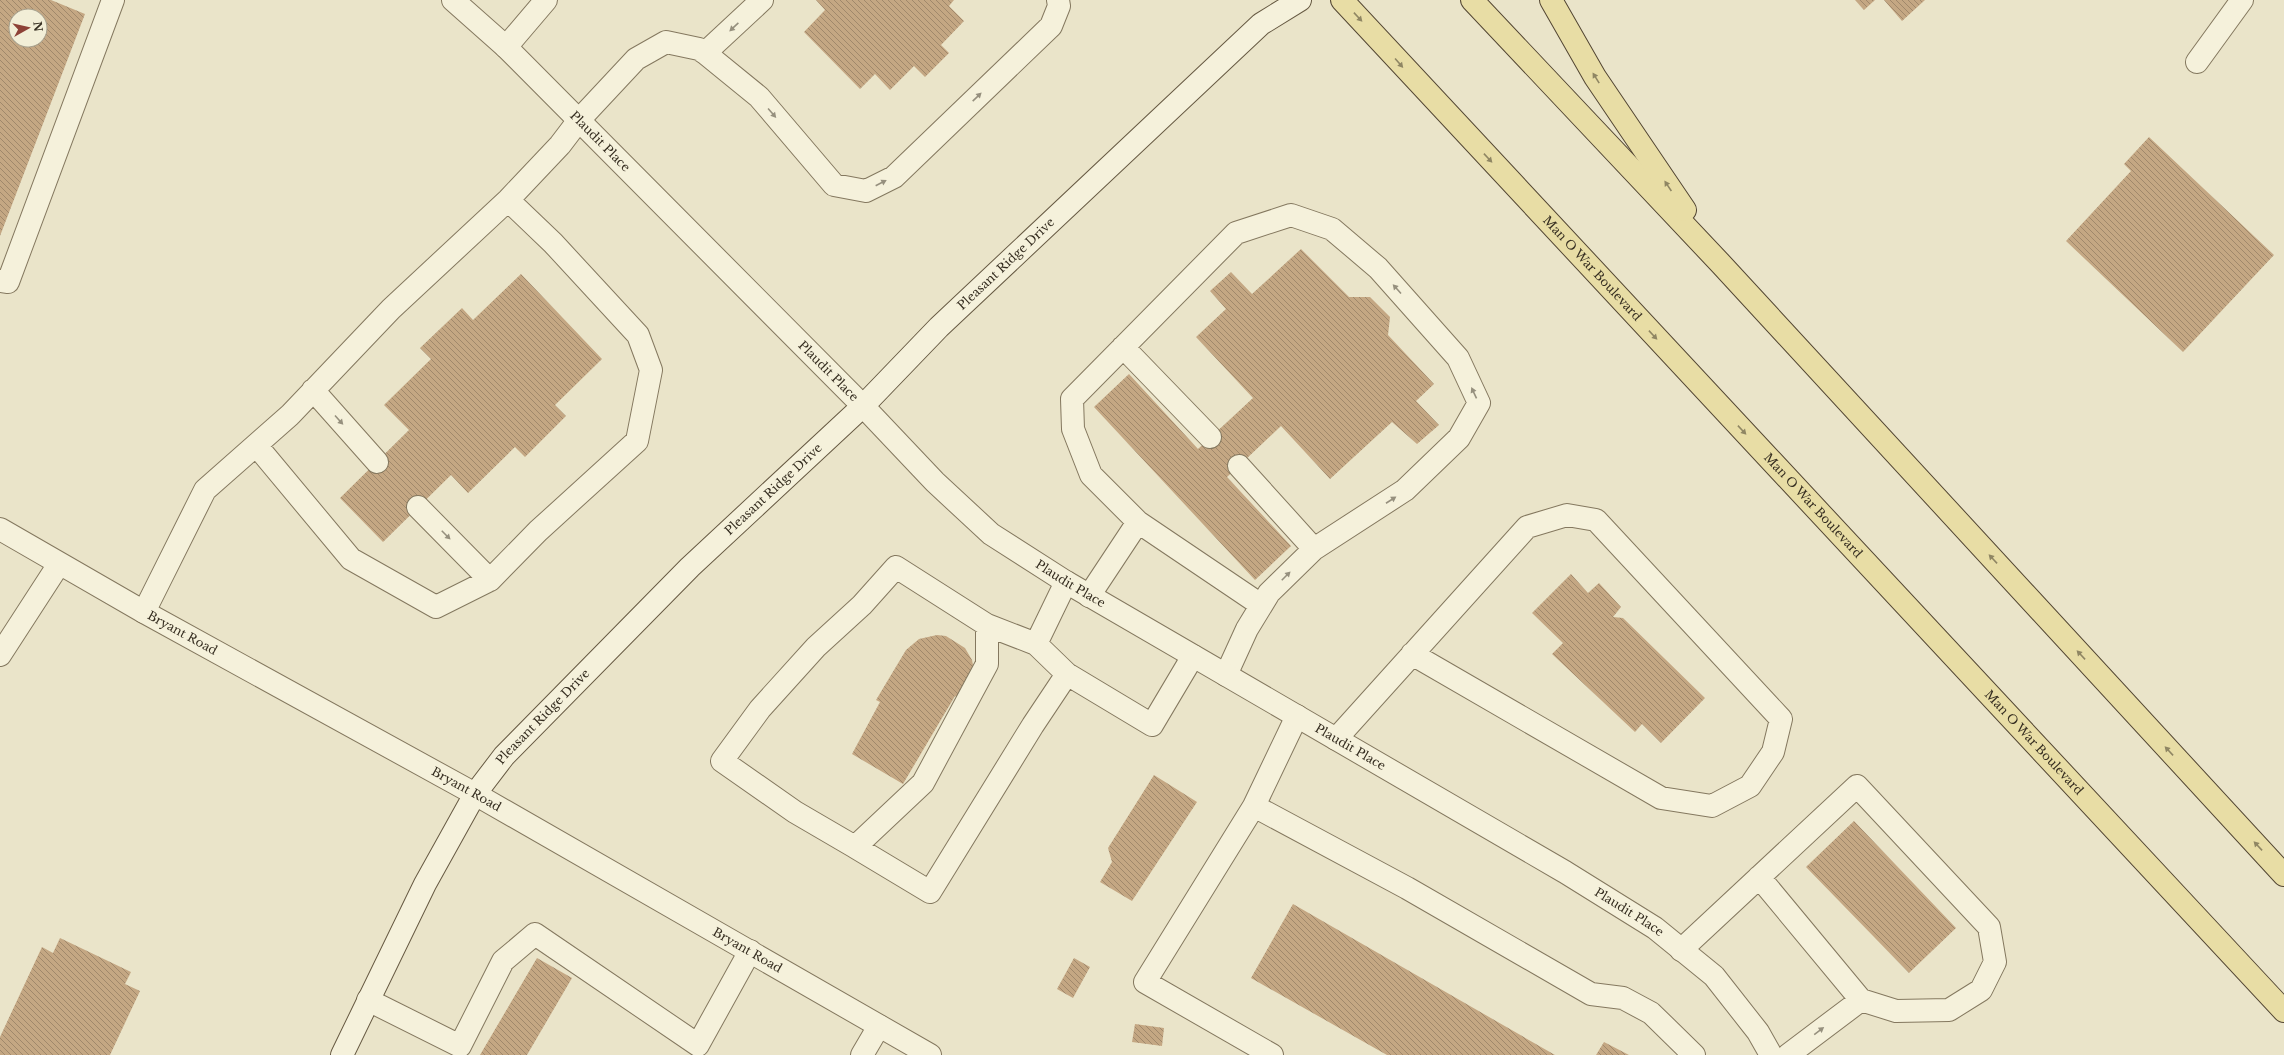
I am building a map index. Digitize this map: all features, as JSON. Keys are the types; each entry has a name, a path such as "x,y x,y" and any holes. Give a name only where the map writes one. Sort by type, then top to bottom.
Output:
{"main road":[{"name":"Man O War Boulevard","path":"1342,0 2284,1011"},
{"path":"1472,0 1721,264 2284,875"},
{"path":"1551,0 1596,77 1721,264"}],"street":[{"path":"0,281 8,282 112,0"},
{"name":"Plaudit Place","path":"453,0 506,47 863,406 934,482 991,534 1089,596 1565,872 1654,928 1714,976 1758,1032 1771,1055"},
{"path":"506,47 546,0"},
{"path":"705,53 762,0"},
{"path":"144,612 205,490 290,415 390,309 508,200 560,144 579,120 636,59 666,42 699,49 759,97 834,185 866,191 894,177 1051,26 1059,6 1058,0"},
{"name":"Pleasant Ridge Drive","path":"342,1055 425,884 475,794 504,756 690,567 863,406 939,327 1261,24 1300,0"},
{"path":"2197,62 2242,0"},
{"path":"256,445 351,559 436,607 490,580 538,531 637,441 651,370 638,335 553,243 508,200"},
{"path":"1226,675 1247,629 1269,593 1314,549 1405,490 1459,438 1478,403 1458,358 1372,263 1332,229 1291,216 1236,233 1072,399 1073,429 1091,475 1138,522 1261,605"},
{"path":"1123,347 1210,437"},
{"path":"313,390 377,462"},
{"path":"1239,466 1314,549"},
{"path":"418,507 490,580"},
{"path":"1336,739 1412,654 1528,527 1567,515 1596,520 1781,720 1773,752 1750,786 1712,806 1661,798 1412,654"},
{"path":"1089,596 1138,522"},
{"name":"Bryant Road","path":"0,529 144,612 475,794 930,1055"},
{"path":"0,655 59,564"},
{"path":"1067,674 1033,725 930,892 795,812 722,761 760,709 816,647 862,605 896,567 987,625 1036,644 1067,674 1152,725 1193,656"},
{"path":"1036,644 1066,582"},
{"path":"855,847 923,783 987,664 987,625"},
{"path":"1272,1055 1146,982 1254,806 1297,716"},
{"path":"1681,950 1759,877 1857,786 1989,927 1995,962 1981,990 1949,1010 1896,1011 1861,1000 1759,877"},
{"path":"1254,806 1407,888 1591,994 1623,998 1651,1013 1694,1055"},
{"path":"368,1000 460,1046 503,961 535,934 698,1045 750,951"},
{"path":"1788,1055 1861,1000"},
{"path":"862,1055 879,1026"}],"building":[{"path":"0,0 51,0 85,14 0,236"},
{"path":"816,0 954,0 949,6 964,21 941,45 949,53 925,77 914,66 890,90 875,74 860,89 804,32 825,10"},
{"path":"1855,0 1875,0 1864,10"},
{"path":"1884,0 1925,0 1902,21"},
{"path":"2149,137 2274,255 2183,352 2066,241 2131,171 2124,164"},
{"path":"1301,249 1349,297 1370,297 1390,317 1388,335 1434,384 1416,401 1439,425 1417,444 1392,422 1330,479 1281,426 1227,477 1291,546 1255,580 1094,407 1129,374 1198,449 1253,398 1196,337 1226,309 1210,291 1231,272 1252,294"},
{"path":"521,274 602,359 555,405 566,416 525,457 515,447 468,493 451,475 383,542 340,498 409,430 384,405 431,359 420,348 462,308 473,320"},
{"path":"1571,574 1588,593 1599,583 1621,607 1613,617 1623,618 1705,698 1661,743 1642,724 1635,732 1552,654 1563,643 1532,613"},
{"path":"937,635 946,636 965,648 972,660 974,670 962,701 955,696 903,784 852,754 880,702 876,700 906,650 919,639"},
{"path":"1154,775 1197,802 1132,901 1100,882 1112,862 1108,848"},
{"path":"1854,821 1956,928 1909,973 1806,867"},
{"path":"1293,904 1555,1055 1387,1055 1251,978"},
{"path":"60,938 131,972 125,984 140,991 110,1055 0,1055 0,1037 42,947 53,953"},
{"path":"537,958 572,978 527,1055 480,1055"},
{"path":"1074,958 1090,967 1073,998 1057,989"},
{"path":"1135,1024 1164,1028 1162,1046 1132,1042"},
{"path":"1604,1042 1629,1055 1596,1055"}]}
